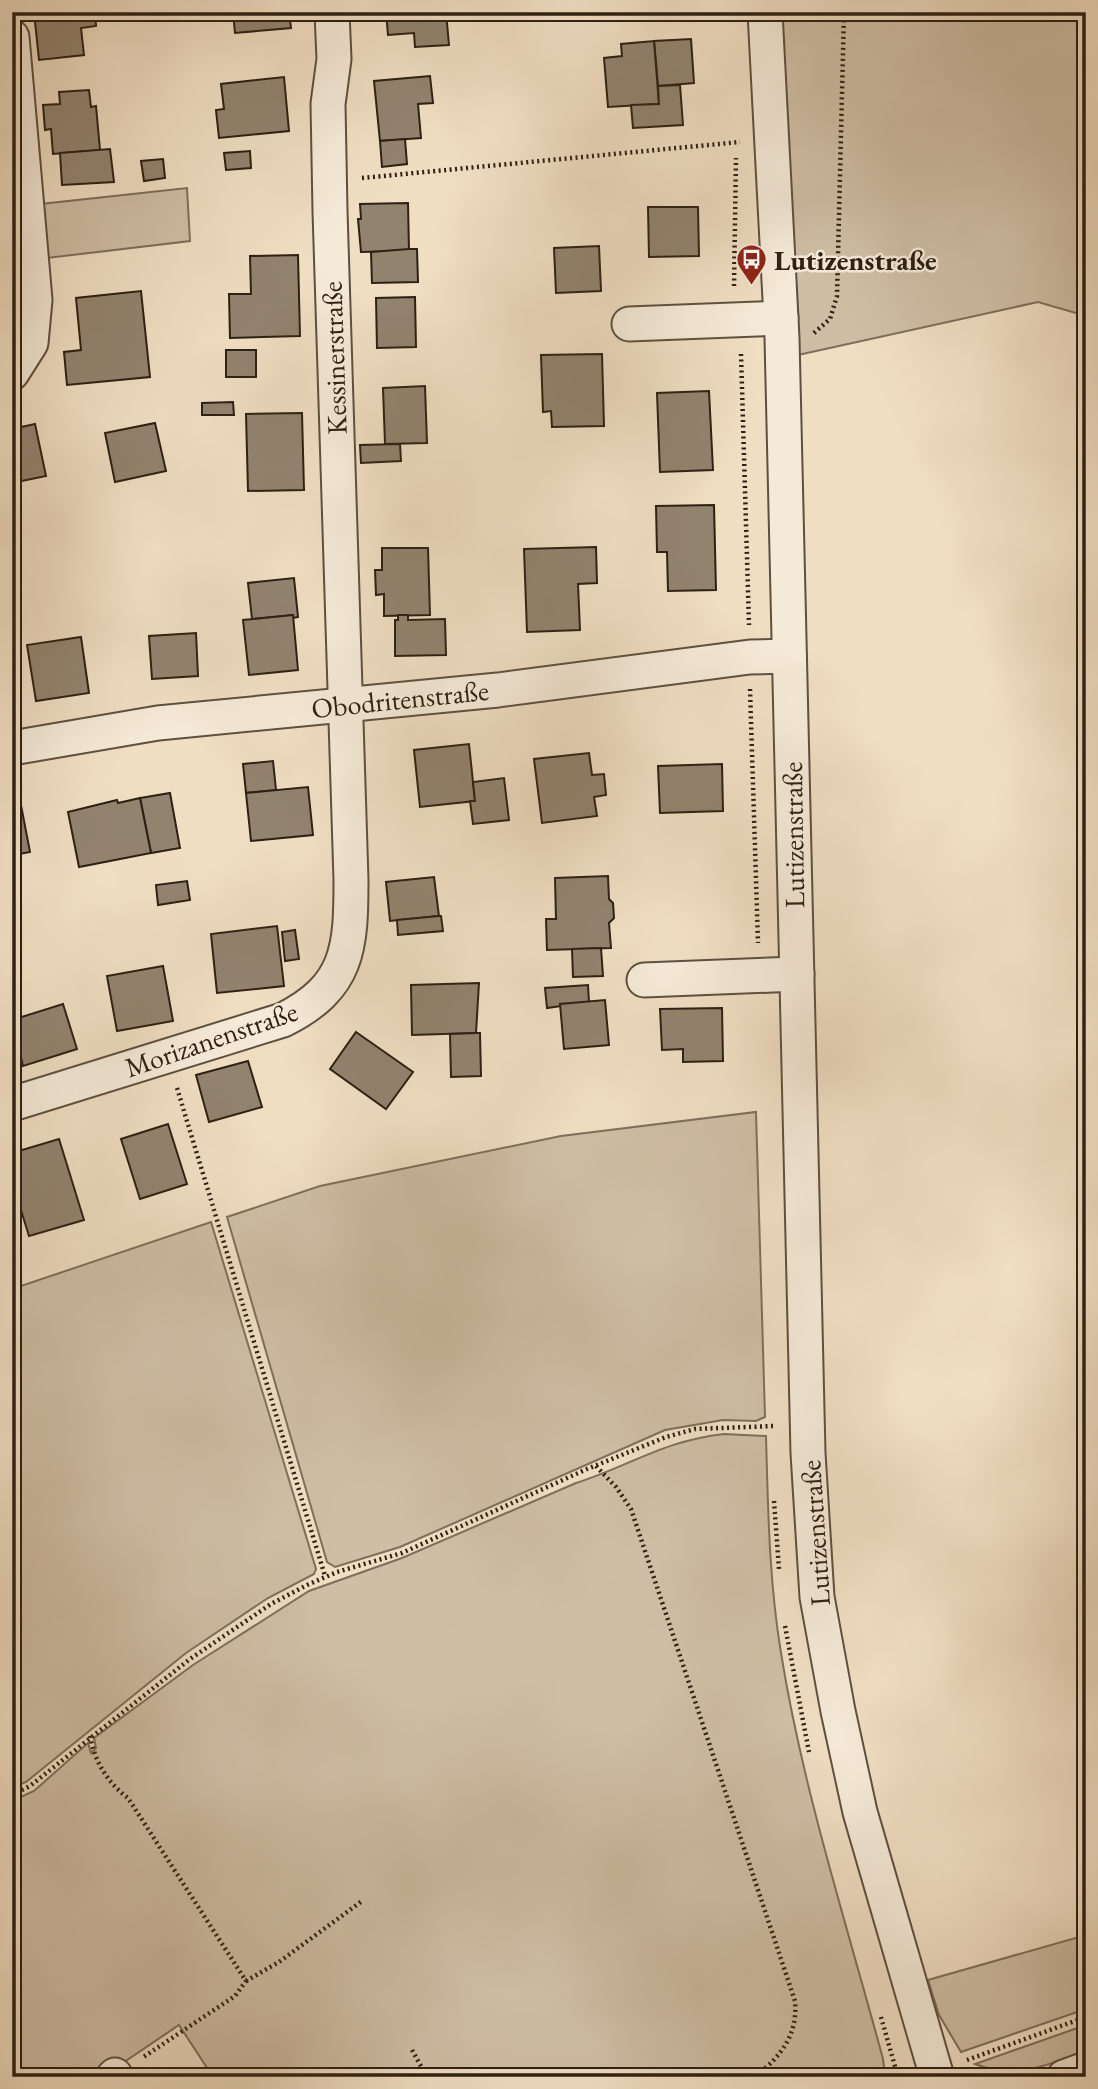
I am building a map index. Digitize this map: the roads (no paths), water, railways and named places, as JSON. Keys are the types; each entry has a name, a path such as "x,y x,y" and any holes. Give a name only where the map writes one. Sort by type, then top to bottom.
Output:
{"street":[{"name":"Kessinerstraße","path":"332,12 334,60 328,104 329,181 344,705"},
{"name":"Lutizenstraße","path":"765,12 774,140 782,328 808,1452 817,1597 860,1812 935,2073"},
{"path":"12,37 25,164 35,313 31,343 12,373"},
{"path":"629,324 782,328"},
{"name":"Obodritenstraße","path":"12,748 158,723 498,690 750,657 789,656"},
{"name":"Morizanenstraße","path":"12,1104 283,1020 322,996 336,979 346,956 351,931 344,705"},
{"path":"644,979 797,974"},
{"path":"1064,2077 1086,2069"}],"place":[{"name":"Lutizenstraße","path":"751,287"}]}
